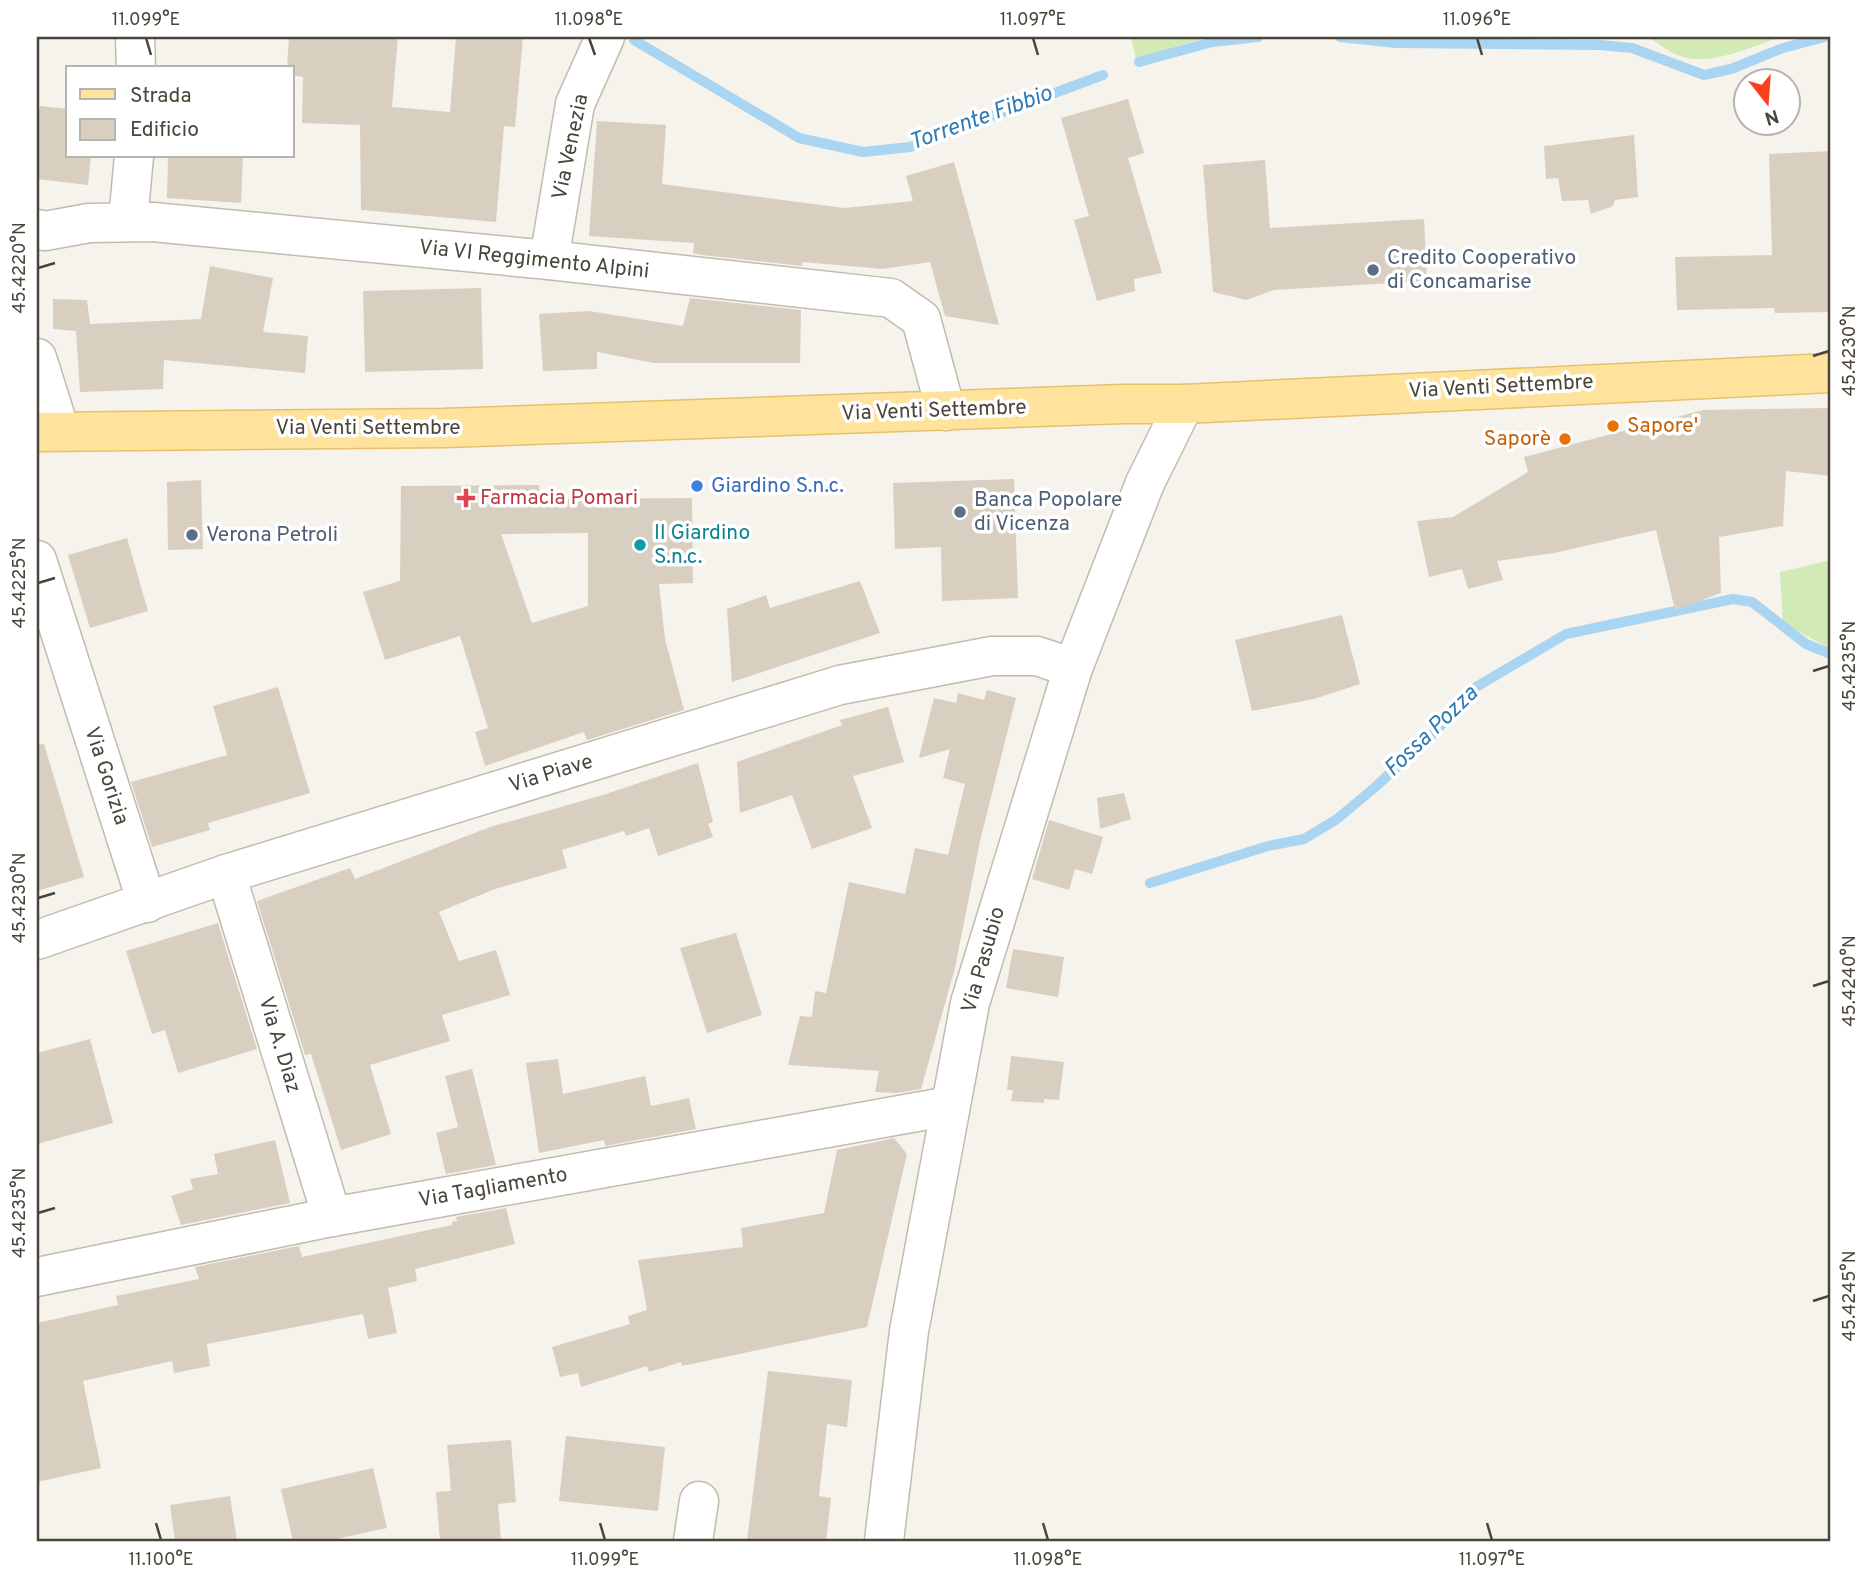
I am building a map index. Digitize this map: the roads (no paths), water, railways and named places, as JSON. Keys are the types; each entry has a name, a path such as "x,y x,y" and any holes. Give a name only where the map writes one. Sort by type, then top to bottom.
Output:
{"main road":[{"name":"Via Venti Settembre","path":"48,432 444,428 1184,404 1831,373"}],"street":[{"path":"135,37 136,66"},
{"name":"Via Venezia","path":"549,260 575,104 605,37"},
{"path":"128,221 134,158"},
{"name":"Via VI Reggimento Alpini","path":"40,233 89,223 128,221 549,260 891,298 921,319 946,411"},
{"path":"37,358 48,432"},
{"name":"Via Pasubio","path":"884,1541 909,1331 970,1003 1073,668 1145,483 1184,404"},
{"name":"Via Gorizia","path":"37,560 51,653 147,903"},
{"name":"Via Piave","path":"37,940 226,874 840,685 992,656 1037,656 1073,668"},
{"name":"Via A. Diaz","path":"226,874 332,1217"},
{"name":"Via Tagliamento","path":"37,1277 332,1217 950,1106"},
{"path":"693,1541 699,1501"}],"waterway":[{"name":"Torrente Fibbio","path":"1139,62 1212,42 1258,37"},
{"name":"Torrente Fibbio","path":"1340,37 1396,43 1600,45 1632,48 1704,75 1731,69 1783,48 1825,37"},
{"name":"Torrente Fibbio","path":"634,40 799,138 863,152 910,147 1103,75"},
{"name":"Fossa Pozza","path":"1150,883 1268,846 1304,839 1337,819 1373,789 1431,736 1476,687 1566,634 1733,599 1752,602 1806,644 1831,654"}],"place":[{"name":"Credito Cooperativo di Concamarise","path":"1373,270"},
{"name":"Sapore'","path":"1613,426"},
{"name":"Saporè","path":"1565,439"},
{"name":"Giardino S.n.c.","path":"697,486"},
{"name":"Farmacia Pomari","path":"466,498"},
{"name":"Banca Popolare di Vicenza","path":"960,512"},
{"name":"Verona Petroli","path":"192,535"},
{"name":"Il Giardino S.n.c.","path":"640,545"}]}
